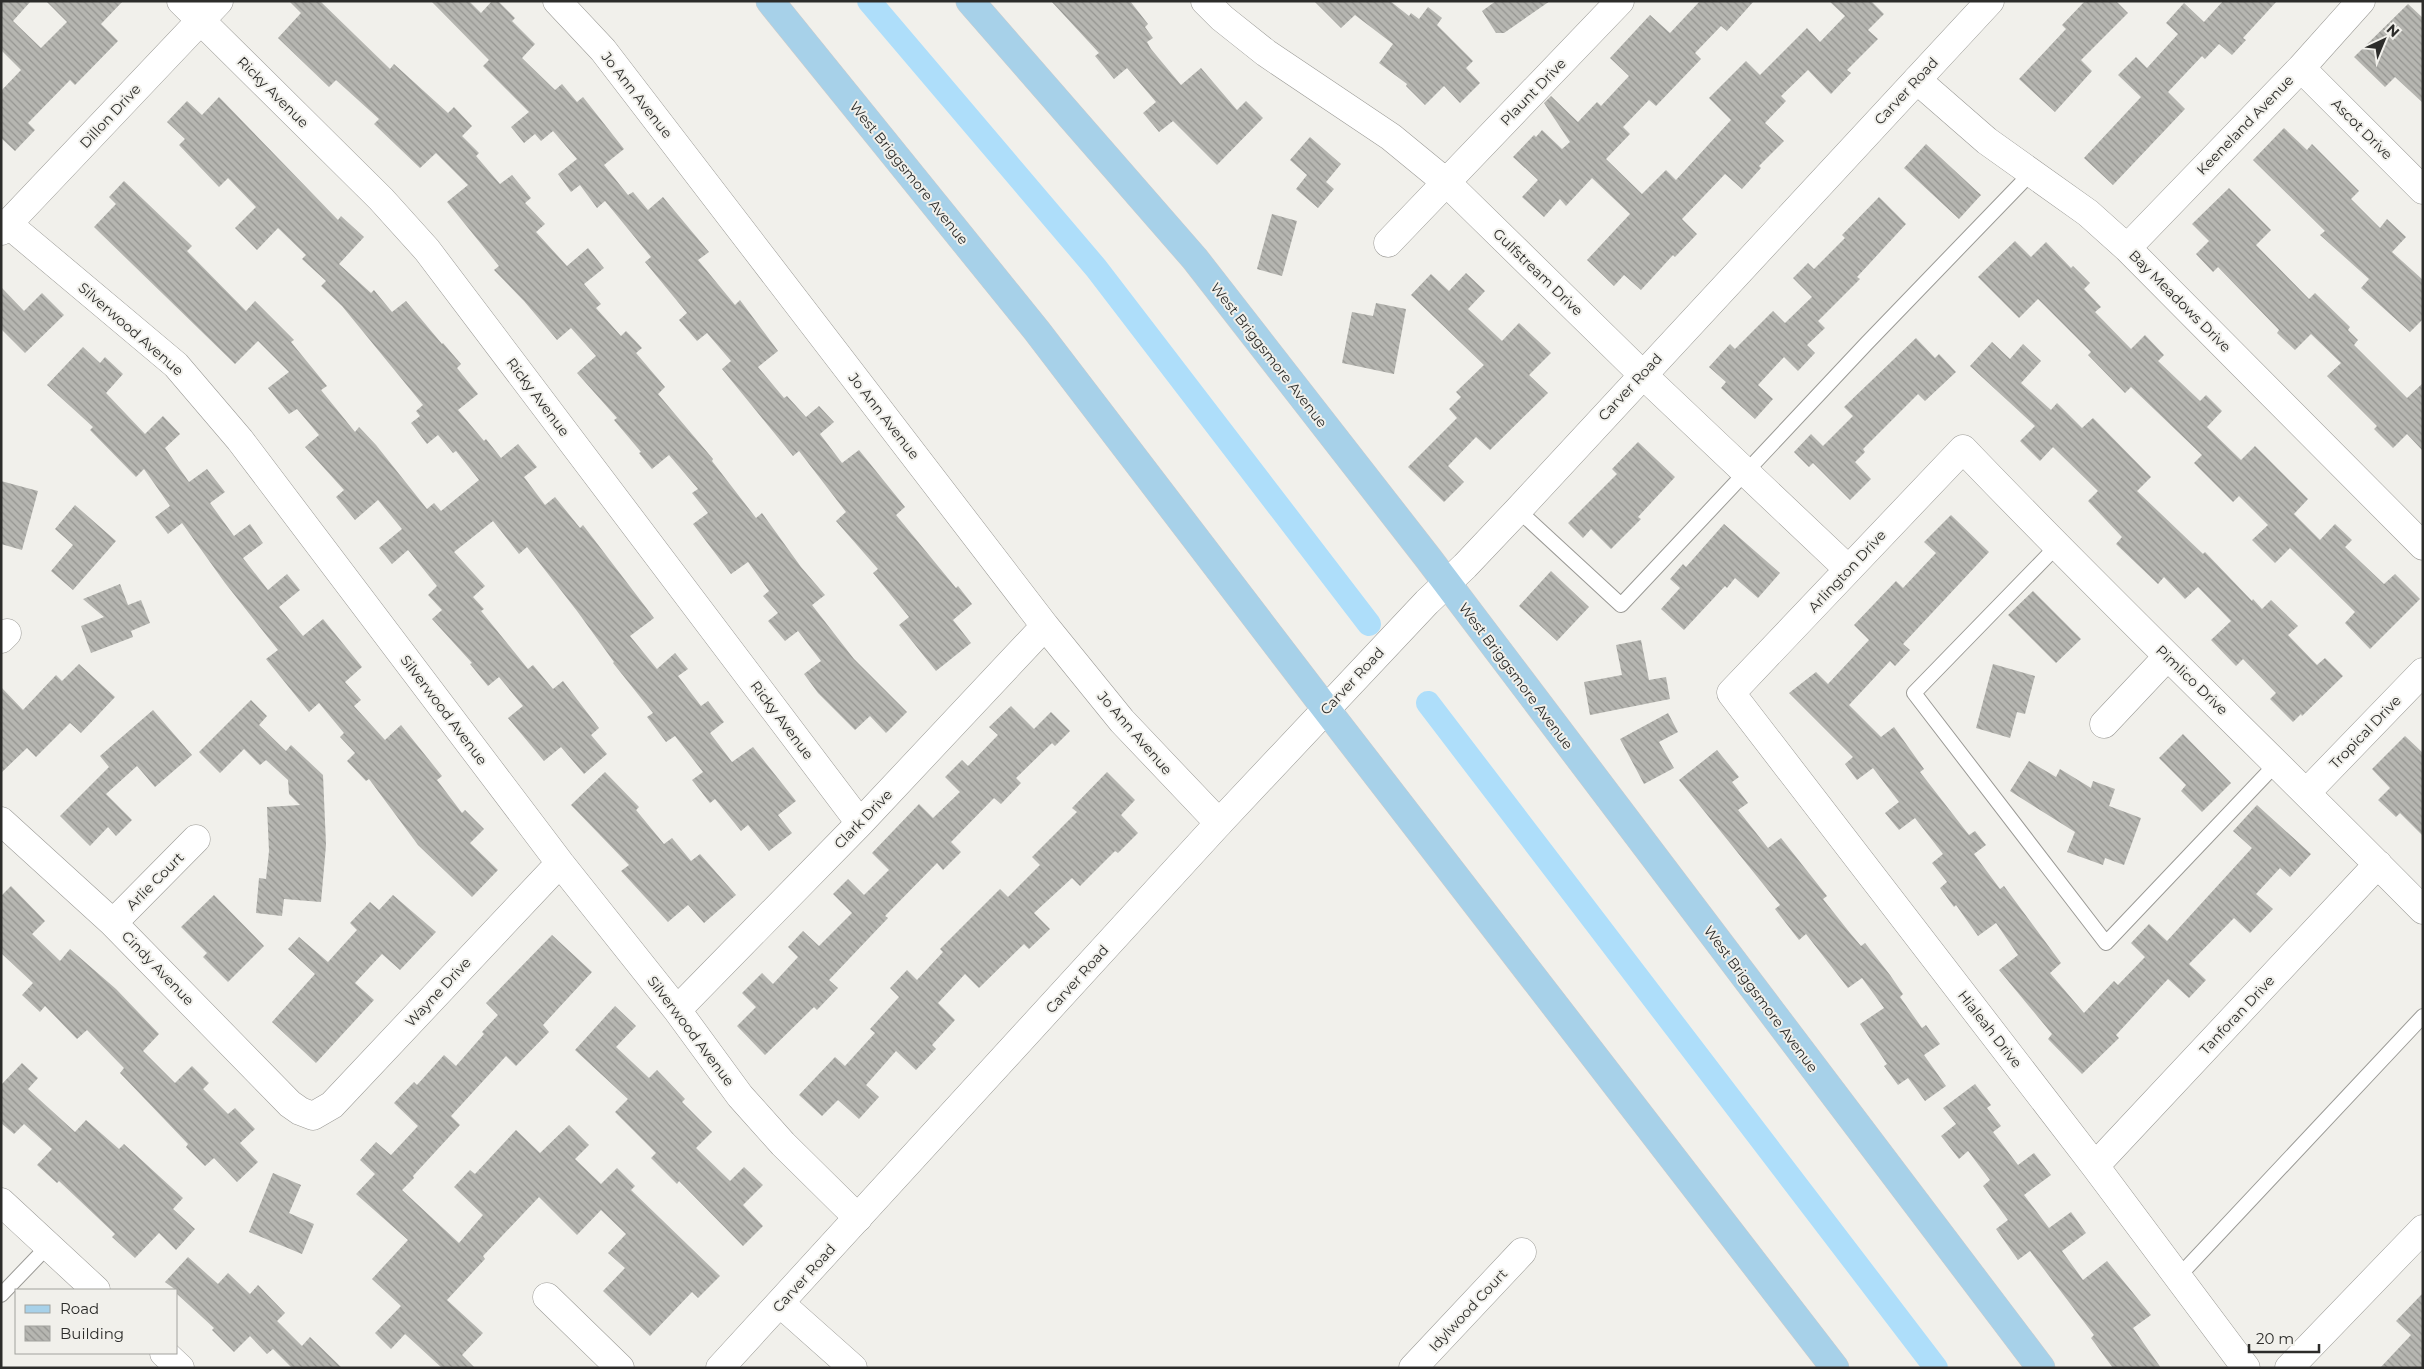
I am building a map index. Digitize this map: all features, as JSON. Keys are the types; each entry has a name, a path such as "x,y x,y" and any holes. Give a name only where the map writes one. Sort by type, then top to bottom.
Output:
{"main road":[{"name":"West Briggsmore Avenue","path":"770,1 1037,331 1835,1368"},
{"name":"West Briggsmore Avenue","path":"970,1 1195,259 1446,584 2042,1368"}],"street":[{"name":"Ricky Avenue","path":"181,1 381,198 427,250 860,822"},
{"name":"Dillon Drive","path":"5,227 220,1"},
{"name":"Jo Ann Avenue","path":"557,1 603,50 1045,626 1122,721 1219,823"},
{"name":"Gulfstream Drive","path":"1205,1 1222,18 1266,53 1391,137 1447,183 1642,374 1848,569"},
{"name":"Plaunt Drive","path":"1388,243 1620,1"},
{"name":"Carver Road","path":"720,1368 1219,823 1518,510 1642,374 1990,1"},
{"name":"Keeneland Avenue","path":"2127,248 2301,68 2361,1"},
{"name":"Ascot Drive","path":"2301,68 2423,190"},
{"name":"Bay Meadows Drive","path":"1916,80 1987,141 2088,213 2127,248 2423,546"},
{"name":"Silverwood Avenue","path":"5,227 176,365 227,425 560,863 677,1010 740,1096 783,1144 858,1218"},
{"name":"Pimlico Drive","path":"1963,449 2056,547 2307,792 2423,910"},
{"name":"Arlington Drive","path":"1731,693 1963,449"},
{"name":"Clark Drive","path":"677,1010 860,822 1045,626"},
{"path":"2104,724 2167,656"},
{"name":"Tropical Drive","path":"2307,792 2423,672"},
{"name":"Hialeah Drive","path":"1731,693 2095,1166 2246,1368"},
{"name":"Cindy Avenue","path":"3,826 113,922 290,1104 300,1111 313,1116"},
{"name":"Arlie Court","path":"113,922 196,839"},
{"name":"Wayne Drive","path":"313,1116 332,1105 560,863"},
{"name":"Tanforan Drive","path":"2095,1166 2378,864"},
{"path":"1,1202 95,1289"},
{"path":"2289,1368 2421,1234"},
{"name":"Idylwood Court","path":"1413,1368 1522,1252"},
{"path":"546,1297 620,1368"},
{"path":"780,1304 848,1366"},
{"path":"165,1354 180,1368"}],"lane":[{"path":"1518,510 1621,605 1746,471 2031,173"},
{"path":"2056,547 1914,694 2106,944 2277,763"},
{"path":"2178,1277 2423,1016"},
{"path":"1,1295 48,1246"}],"building":[{"path":"1,1 31,1 13,21 41,48 67,22 46,1 123,1 101,24 118,41 75,85 70,80 28,123 35,130 15,151 1,138 1,91 21,70 1,50"},
{"path":"289,1 320,1 390,69 394,64 448,113 454,107 472,126 462,136 479,153 476,156 500,184 512,175 531,198 525,203 545,224 536,232 567,266 588,248 604,268 584,284 601,304 596,308 621,336 626,331 642,348 636,353 665,387 658,394 713,459 712,461 756,518 762,513 801,567 825,595 812,605 854,659 907,712 886,733 870,716 855,730 818,693 804,674 821,661 798,631 785,641 768,621 778,613 763,596 769,591 748,562 731,574 693,524 708,513 692,493 698,489 669,455 652,469 639,453 641,452 614,420 617,418 577,373 596,356 571,328 557,340 524,301 494,270 499,266 447,202 468,185 436,153 420,168 374,124 379,119 336,80 329,87 278,38 301,13"},
{"path":"431,1 469,1 481,13 492,1 498,1 515,18 512,21 535,44 522,58 555,90 562,84 577,102 583,97 624,149 604,165 628,195 633,192 648,210 663,197 709,252 698,260 735,305 740,300 778,351 758,367 784,398 787,396 806,417 819,406 834,422 820,434 842,463 859,450 905,507 896,515 956,588 958,586 972,604 953,620 971,643 936,671 899,625 909,617 873,573 878,569 836,521 846,512 799,451 793,456 722,369 731,361 707,333 697,341 679,320 687,313 645,262 651,257 605,201 597,208 580,185 571,192 558,174 577,159 553,131 541,141 535,134 524,143 511,127 529,112 483,66 489,60"},
{"path":"1051,1 1130,1 1148,24 1145,27 1153,38 1147,42 1151,49 1181,85 1201,68 1237,110 1246,101 1263,118 1217,165 1173,121 1159,132 1143,113 1156,102 1127,68 1114,79 1095,56 1099,53"},
{"path":"1314,1 1390,1 1409,16 1411,13 1419,19 1428,7 1442,18 1437,25 1473,61 1466,68 1480,83 1460,103 1444,86 1425,105 1406,86 1407,84 1379,63 1393,44 1355,15 1341,28"},
{"path":"1496,1 1550,1 1504,33 1496,33 1482,11"},
{"path":"1700,1 1754,1 1727,31 1721,26 1695,53 1701,59 1656,106 1649,100 1623,127 1630,134 1606,159 1642,194 1666,170 1676,180 1731,120 1709,98 1746,61 1760,75 1807,28 1820,42 1845,16 1829,1 1871,1 1884,14 1868,30 1878,39 1847,70 1851,73 1831,94 1808,70 1781,96 1786,101 1765,123 1784,141 1759,166 1761,168 1742,189 1725,174 1682,219 1697,234 1675,257 1673,255 1641,290 1624,275 1614,286 1587,260 1630,214 1592,178 1566,206 1560,199 1544,217 1522,197 1538,180 1513,157 1534,135 1536,137 1542,130 1562,149 1570,142 1544,103 1551,96 1578,122 1597,102 1601,106 1629,76 1610,58 1650,15 1670,33"},
{"path":"2085,1 2116,1 2128,13 2081,60 2092,71 2055,112 2019,79 2066,29 2062,25"},
{"path":"2223,1 2277,1 2243,38 2246,40 2232,55 2219,44 2205,59 2202,56 2168,92 2185,109 2113,185 2084,158 2141,97 2118,75 2136,57 2147,68 2178,34 2166,23 2184,3 2204,22"},
{"path":"2408,4 2423,18 2423,103 2395,77 2385,87 2354,57"},
{"path":"219,97 338,220 341,216 364,237 339,264 371,293 374,290 392,312 406,301 461,364 457,368 478,394 458,410 484,441 486,439 501,458 518,444 537,467 524,477 545,505 555,497 580,528 583,525 654,618 630,636 657,669 675,653 688,669 678,676 701,706 708,701 724,722 710,733 732,762 753,747 796,801 778,815 792,833 769,851 748,825 741,831 715,799 710,803 692,780 703,772 675,736 666,742 647,717 653,713 613,663 577,611 527,547 519,554 493,521 454,552 485,586 473,597 484,609 481,611 528,669 533,665 553,689 563,681 599,728 591,735 607,754 584,774 561,747 544,761 508,718 523,706 499,677 488,686 470,664 472,663 432,619 442,610 428,595 437,586 408,550 392,564 379,548 402,529 378,500 355,520 336,497 344,490 305,447 319,435 297,409 289,414 268,388 289,372 258,341 235,364 94,227 116,204 109,197 124,181 192,246 187,251 246,311 255,301 294,340 291,342 327,386 321,390 355,432 359,427 376,445 427,509 434,503 441,511 479,480 456,451 453,453 438,435 427,444 411,423 420,416 416,411 423,405 342,306 321,286 326,281 302,259 306,255 278,228 257,250 235,228 256,207 228,178 219,187 179,145 185,139 167,122 187,101 202,115"},
{"path":"2284,128 2307,150 2312,144 2359,191 2351,199 2380,228 2387,219 2406,237 2392,252 2423,280 2423,319 2410,332 2361,288 2369,279 2320,235 2325,231 2253,160"},
{"path":"1310,137 1341,164 1326,182 1334,189 1318,208 1296,189 1307,175 1290,160"},
{"path":"1926,144 1981,195 1959,219 1904,168"},
{"path":"2229,188 2271,230 2256,245 2309,299 2315,293 2350,327 2348,330 2358,340 2354,345 2407,398 2423,383 2423,451 2407,434 2393,448 2374,429 2377,426 2327,376 2341,363 2311,334 2295,350 2277,333 2279,330 2218,267 2213,272 2196,254 2209,241 2192,224"},
{"path":"1879,197 1906,224 1857,277 1860,279 1818,321 1825,328 1807,345 1815,353 1798,371 1784,357 1758,385 1773,399 1755,419 1721,388 1726,382 1709,367 1730,344 1735,349 1773,311 1785,323 1812,297 1793,278 1808,263 1814,269 1845,238 1842,235"},
{"path":"1272,214 1297,221 1282,276 1257,269"},
{"path":"2015,241 2031,257 2046,242 2071,268 2073,266 2090,283 2084,289 2101,307 2095,312 2131,349 2145,335 2164,355 2158,361 2200,401 2206,395 2222,411 2207,427 2241,460 2255,446 2308,499 2294,514 2320,540 2335,524 2352,540 2345,547 2384,584 2395,574 2420,599 2370,649 2345,623 2355,612 2290,548 2275,563 2252,540 2268,525 2239,496 2233,502 2194,463 2202,455 2131,387 2125,393 2088,355 2091,352 2038,299 2019,318 1978,277"},
{"path":"1466,273 1485,291 1468,309 1502,341 1519,323 1551,353 1529,375 1548,393 1490,450 1476,437 1448,466 1464,482 1444,502 1408,467 1457,418 1449,409 1461,397 1456,392 1484,365 1411,295 1431,274 1449,291"},
{"path":"1,287 24,311 42,293 64,315 25,353 1,329"},
{"path":"1376,303 1406,309 1394,374 1342,363 1352,312 1373,316"},
{"path":"1916,338 1935,358 1939,354 1956,372 1925,401 1918,394 1863,449 1865,452 1855,462 1871,479 1850,500 1813,463 1809,467 1794,452 1811,434 1823,446 1853,416 1844,407"},
{"path":"1992,342 2010,359 2023,344 2041,361 2021,383 2051,410 2057,403 2082,428 2093,418 2151,477 2137,491 2203,554 2205,552 2252,601 2253,599 2262,609 2271,600 2298,626 2288,635 2317,665 2325,658 2343,676 2302,716 2301,714 2293,722 2270,699 2276,693 2243,659 2236,666 2211,640 2231,621 2198,587 2185,599 2164,577 2158,584 2116,544 2122,537 2088,501 2098,491 2053,447 2040,461 2020,441 2035,426 1970,366"},
{"path":"83,347 100,363 105,357 123,374 106,393 145,434 163,416 180,434 165,448 189,482 207,469 225,492 210,503 234,536 250,524 263,543 243,558 268,590 287,574 300,590 279,607 303,636 323,619 362,667 345,682 361,700 354,706 385,740 401,725 442,776 437,780 462,813 465,810 484,829 470,843 498,870 472,897 418,845 369,779 366,781 347,761 355,753 340,737 344,733 319,703 309,712 266,659 278,650 225,583 182,523 168,534 155,517 170,506 144,469 136,477 90,430 93,427 47,385"},
{"path":"1638,442 1675,477 1638,517 1641,519 1611,549 1591,529 1583,538 1568,523 1617,474 1612,469"},
{"path":"1,481 38,491 22,550 1,544"},
{"path":"75,505 116,541 73,590 51,571 73,545 55,529"},
{"path":"1951,515 1989,552 1903,644 1910,650 1895,666 1890,661 1849,705 1881,737 1894,727 1924,769 1920,772 1969,835 1975,831 1986,845 1974,854 2000,889 2004,886 2061,963 2050,973 2084,1013 2114,981 2118,985 2145,957 2131,943 2149,924 2167,941 2252,848 2233,831 2257,805 2311,854 2290,877 2280,868 2256,894 2273,909 2250,933 2234,918 2189,964 2206,980 2189,998 2168,979 2116,1035 2119,1038 2082,1074 2048,1039 2052,1034 1999,970 2018,955 1996,923 1978,936 1956,905 1954,907 1940,888 1947,882 1932,863 1943,854 1915,818 1899,830 1885,813 1899,802 1873,768 1857,780 1845,764 1853,757 1789,693 1816,672 1828,684 1869,640 1854,625 1896,581 1903,588 1936,553 1924,542"},
{"path":"1724,524 1780,573 1758,598 1735,578 1727,588 1725,586 1684,630 1661,609 1680,588 1670,579 1683,564 1686,567"},
{"path":"1551,571 1589,607 1557,641 1519,606"},
{"path":"120,584 128,605 141,600 150,623 131,631 133,637 91,653 81,626 104,617 83,599"},
{"path":"2033,591 2081,639 2056,663 2008,615"},
{"path":"1641,640 1649,680 1666,677 1670,699 1590,715 1584,682 1622,675 1616,645"},
{"path":"79,664 115,697 81,733 70,723 36,757 27,748 1,773 1,687 23,710 56,675 62,681"},
{"path":"1993,664 2035,676 2025,714 2017,712 2010,738 1976,728"},
{"path":"251,700 267,716 259,725 286,751 291,745 323,775 326,845 321,902 284,899 282,916 256,913 259,878 266,879 269,851 267,807 300,805 289,794 288,780 266,760 260,765 244,749 220,773 199,752"},
{"path":"1011,706 1034,729 1051,712 1070,731 1055,746 1052,743 1016,778 1021,783 1001,804 994,798 951,842 961,852 943,870 937,863 885,916 888,918 829,980 838,988 817,1010 814,1007 765,1055 737,1026 756,1007 742,993 762,973 773,984 798,957 788,947 803,931 819,946 852,913 833,894 848,879 864,895 889,870 872,853 919,804 933,818 960,792 945,777 962,760 968,766 998,735 989,727"},
{"path":"153,710 192,755 155,787 137,766 106,794 132,820 116,836 108,827 90,846 60,816 109,767 100,756"},
{"path":"1668,713 1678,732 1659,742 1674,768 1644,784 1620,739"},
{"path":"2183,734 2231,783 2202,812 2181,791 2186,785 2159,758"},
{"path":"2405,736 2423,753 2423,836 2400,813 2396,817 2378,800 2390,788 2372,769"},
{"path":"1717,750 1739,777 1732,782 1748,803 1738,810 1768,848 1781,838 1827,896 1823,899 1850,933 1861,946 1865,943 1890,975 1903,994 1900,997 1922,1028 1926,1025 1940,1044 1924,1055 1946,1086 1925,1101 1908,1078 1898,1085 1884,1066 1887,1064 1860,1024 1884,1008 1862,978 1848,988 1806,934 1799,940 1775,909 1780,905 1679,780"},
{"path":"2029,761 2056,777 2060,769 2091,788 2093,781 2115,789 2109,806 2141,818 2124,865 2105,858 2103,865 2067,852 2075,832 2010,791"},
{"path":"605,772 639,807 636,810 664,844 672,838 691,861 700,854 736,895 704,923 688,905 668,922 621,871 629,865 571,805"},
{"path":"1107,772 1135,800 1121,815 1138,833 1118,853 1115,851 1080,886 1072,878 1034,913 1050,929 1029,949 1024,944 979,988 965,974 938,1003 955,1020 932,1045 936,1049 916,1070 896,1051 866,1085 879,1097 859,1119 838,1100 822,1116 799,1095 835,1057 845,1066 875,1033 870,1029 899,997 890,988 907,970 917,980 943,952 940,949 1000,889 1008,897 1040,865 1032,857 1077,812 1072,808"},
{"path":"11,886 45,921 32,934 60,961 70,949 116,989 159,1034 143,1051 175,1083 192,1066 209,1083 203,1089 228,1114 235,1108 255,1129 240,1143 258,1162 237,1182 214,1158 205,1166 186,1147 188,1144 120,1073 124,1068 87,1030 77,1039 45,1006 40,1012 22,995 33,983 1,953 1,896"},
{"path":"214,895 264,946 228,982 203,957 207,953 181,927"},
{"path":"393,895 436,932 400,970 382,954 355,983 374,1000 316,1063 272,1022 315,974 288,949 299,937 328,962 357,930 350,923 370,902 379,910"},
{"path":"552,935 592,972 543,1025 549,1032 516,1066 506,1056 451,1116 460,1125 402,1190 459,1243 483,1215 454,1187 470,1170 475,1174 516,1130 540,1153 569,1125 589,1145 575,1159 601,1184 617,1168 635,1186 631,1190 720,1276 698,1298 692,1292 650,1336 603,1291 625,1268 608,1253 626,1234 601,1210 577,1235 539,1197 483,1256 485,1259 447,1300 483,1333 462,1355 475,1368 442,1368 405,1334 391,1349 375,1333 401,1306 372,1279 408,1240 356,1194 375,1174 360,1160 376,1142 391,1155 418,1126 394,1103 414,1082 417,1085 444,1055 456,1066 484,1034 482,1032 498,1015 486,1003"},
{"path":"615,1006 636,1026 616,1047 649,1078 657,1070 685,1099 682,1102 712,1132 696,1148 730,1181 744,1167 763,1185 743,1205 763,1226 743,1246 679,1181 677,1184 651,1158 656,1153 615,1112 628,1099 575,1050"},
{"path":"22,1063 38,1078 28,1089 75,1132 86,1120 119,1149 124,1144 183,1198 173,1209 195,1229 176,1250 159,1233 135,1258 112,1237 115,1234 59,1181 57,1183 37,1165 52,1149 24,1124 14,1134 1,1123 1,1085"},
{"path":"1975,1084 1991,1105 1987,1108 2001,1126 1993,1132 2018,1165 2034,1153 2051,1175 2024,1195 2049,1228 2071,1212 2086,1233 2062,1251 2083,1280 2107,1261 2151,1315 2133,1328 2161,1368 2113,1368 2091,1338 2094,1335 2030,1251 2018,1260 1996,1229 2008,1220 1983,1186 1990,1180 1968,1151 1959,1159 1941,1136 1956,1124 1943,1108"},
{"path":"273,1173 301,1185 289,1213 314,1224 302,1254 249,1232"},
{"path":"188,1257 218,1284 228,1273 250,1294 258,1285 285,1313 277,1321 302,1346 310,1337 342,1368 292,1368 273,1349 267,1354 250,1336 234,1352 212,1330 214,1328 178,1295 178,1289 175,1289 165,1282"},
{"path":"2423,1293 2423,1368 2380,1368 2411,1335 2396,1321"}],"waterway":[{"path":"869,1 1096,268 1369,624"},
{"path":"1428,703 1936,1368"}]}
